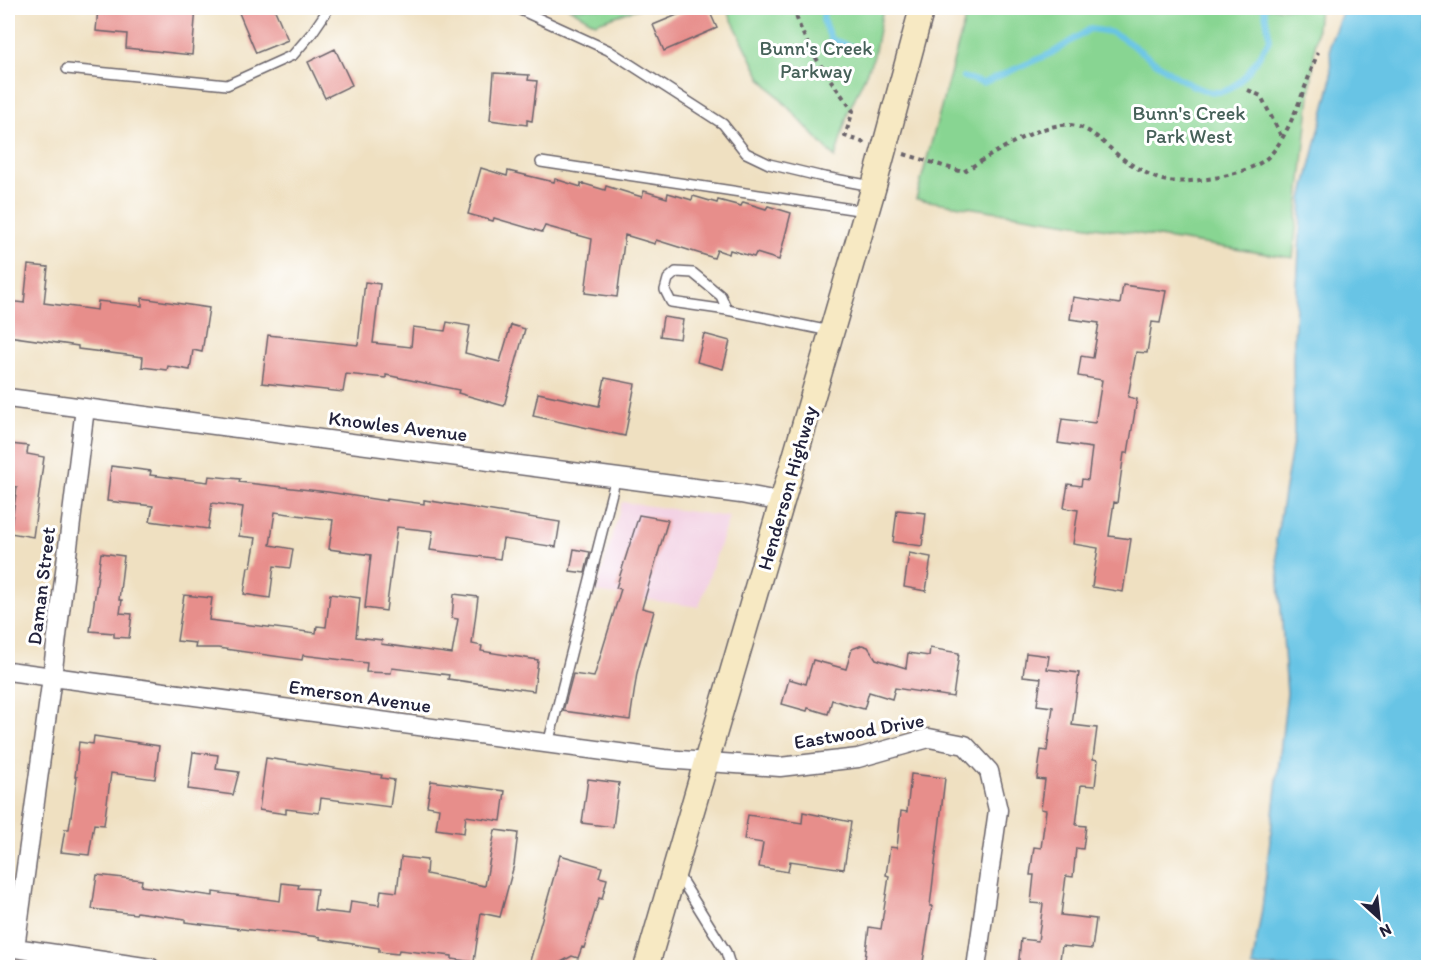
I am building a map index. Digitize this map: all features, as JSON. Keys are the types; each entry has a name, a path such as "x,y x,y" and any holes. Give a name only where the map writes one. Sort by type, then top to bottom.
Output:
{"main road":[{"name":"Henderson Highway","path":"646,968 885,149 922,8"}],"street":[{"name":"Knowles Avenue","path":"8,398 616,477 783,502"},
{"name":"Daman Street","path":"11,948 52,677 85,408"},
{"name":"Emerson Avenue","path":"8,671 548,744 706,762"},
{"name":"Eastwood Drive","path":"706,762 780,767 858,758 929,738 965,745 988,771 998,810 976,968"},
{"path":"11,948 151,968"}],"lane":[{"path":"67,69 227,85 293,55 329,8"},
{"path":"516,8 608,50 723,124 746,153 770,164 874,186"},
{"path":"541,162 866,211"},
{"path":"727,310 721,296 693,273 676,272 668,279 665,290 671,302 727,310 832,331"},
{"path":"548,744 616,477"},
{"path":"675,870 726,952 731,968"}],"path":[{"path":"794,8 803,35 853,111 845,136 963,172 1012,142 1061,125 1080,127 1102,140 1124,160 1166,181 1209,178 1244,171 1268,158 1282,138 1318,52"},
{"path":"1248,90 1261,96 1282,138"}],"shaded area":[{"path":"622,502 729,517 699,607 596,592"}],"green space":[{"path":"569,8 640,8 595,23"},
{"name":"Bunn's Creek Parkway","path":"726,8 883,8 874,56 848,113 835,158 761,78"},
{"name":"Bunn's Creek Park West","path":"968,8 1319,8 1293,258 916,199"}],"water":[{"path":"1344,8 1428,8 1428,967 1252,967 1262,909 1287,693 1276,540 1294,436 1293,357 1302,199 1331,82 1330,43"}],"building":[{"path":"98,8 196,8 192,55 126,48 127,34 96,31"},
{"path":"237,8 274,8 288,40 256,53"},
{"path":"694,8 708,8 717,28 664,51 653,25"},
{"path":"335,49 352,85 325,98 308,62"},
{"path":"494,73 529,75 528,80 537,81 532,121 527,120 527,125 490,120"},
{"path":"481,168 507,176 508,171 554,182 555,179 581,187 581,183 605,190 606,186 642,197 644,191 667,198 668,193 692,200 693,196 717,203 718,200 741,206 743,202 766,209 768,206 791,213 779,260 756,253 754,257 730,250 729,254 717,250 714,258 656,240 655,244 625,235 617,297 585,293 592,239 545,226 542,232 494,218 493,221 468,214"},
{"path":"28,265 48,267 44,303 97,310 98,301 142,306 142,298 209,308 202,352 193,350 190,370 168,366 167,370 142,367 143,357 78,349 78,346 8,336 8,301 24,303"},
{"path":"365,282 380,284 373,343 411,347 413,327 445,331 447,322 470,326 465,353 500,362 511,325 525,329 504,406 458,393 459,390 386,375 386,378 346,374 343,392 262,383 268,335 358,345"},
{"path":"1123,285 1166,291 1160,323 1152,322 1147,353 1136,352 1128,397 1137,399 1128,453 1124,453 1117,503 1114,502 1109,536 1131,539 1123,592 1092,587 1098,548 1073,544 1078,510 1064,508 1068,484 1081,486 1082,479 1088,480 1092,448 1058,443 1062,419 1095,423 1102,380 1078,376 1081,356 1093,358 1099,323 1070,319 1073,297 1120,304"},
{"path":"663,317 683,320 680,339 660,336"},
{"path":"704,334 730,341 723,369 697,362"},
{"path":"605,378 635,384 625,436 533,416 538,393 599,406"},
{"path":"10,444 28,446 27,454 44,457 33,537 10,533 17,487 8,485"},
{"path":"111,466 151,471 150,475 208,482 209,476 386,501 387,499 424,504 424,500 560,522 556,547 503,539 500,559 430,550 433,531 397,527 386,611 365,608 371,555 329,549 333,520 275,512 270,545 293,549 290,568 274,566 270,598 244,594 256,538 239,536 243,507 212,503 208,529 150,521 153,506 107,501"},
{"path":"897,510 926,513 922,546 893,542"},
{"path":"639,515 668,520 642,608 654,611 637,673 630,720 563,711 573,674 594,677 621,589 616,588"},
{"path":"574,549 590,552 585,573 570,571"},
{"path":"101,553 124,556 119,600 122,600 120,613 132,614 129,638 114,637 114,633 90,631"},
{"path":"909,553 931,557 926,591 904,587"},
{"path":"330,594 360,598 356,637 382,640 381,644 452,654 458,619 452,618 454,594 478,597 472,644 482,646 481,651 538,660 534,691 448,679 449,675 392,668 391,673 366,672 367,663 303,655 302,660 218,648 195,648 196,643 177,641 184,595 212,598 209,620 316,633 317,626 326,627"},
{"path":"862,645 868,647 876,659 906,668 908,653 929,656 930,648 959,653 953,697 895,688 892,699 869,692 864,709 832,700 828,714 782,704 789,679 806,684 813,660 846,669 852,649"},
{"path":"1026,653 1049,656 1047,669 1079,673 1072,725 1097,728 1093,759 1098,760 1095,786 1081,785 1076,825 1086,826 1083,849 1076,848 1073,877 1066,876 1061,915 1096,919 1092,949 1062,946 1059,966 1046,965 1045,968 1018,968 1021,939 1038,941 1043,904 1031,903 1034,875 1030,875 1034,847 1041,848 1046,810 1041,809 1045,780 1037,779 1041,750 1047,751 1053,707 1037,705 1041,678 1023,676"},
{"path":"94,736 159,746 155,779 111,773 104,825 94,824 89,855 61,852 65,829 69,829 77,777 75,777 79,742 93,744"},
{"path":"193,752 218,755 216,769 239,772 233,795 188,789"},
{"path":"266,758 382,775 381,778 394,780 390,807 321,798 319,813 286,809 286,814 259,810"},
{"path":"911,774 945,778 930,906 932,906 922,968 864,968 869,927 881,929 889,876 886,875 890,847 897,848 901,811 907,812"},
{"path":"588,779 619,783 613,827 582,823"},
{"path":"431,781 505,791 501,821 466,816 464,833 436,829 439,808 427,806"},
{"path":"803,812 851,822 844,869 790,861 788,872 759,867 763,843 744,840 748,815 802,823"},
{"path":"495,830 518,833 514,865 500,917 481,913 474,962 452,959 452,956 399,950 398,954 379,952 379,948 320,939 320,937 185,922 185,919 137,912 136,914 92,909 97,875 142,880 141,886 213,896 213,892 280,901 282,883 299,885 298,888 317,889 314,910 349,914 351,901 379,905 381,890 397,892 401,857 427,860 426,874 485,886"},
{"path":"560,855 602,867 599,877 607,879 602,899 599,898 584,948 582,947 578,958 572,956 559,963 558,968 528,968"}],"waterway":[{"path":"824,8 823,20 831,39 857,49"},
{"path":"963,77 983,83 1052,53 1090,29 1117,35 1172,74 1203,90 1217,92 1235,85 1252,67 1270,39 1264,8"}]}
